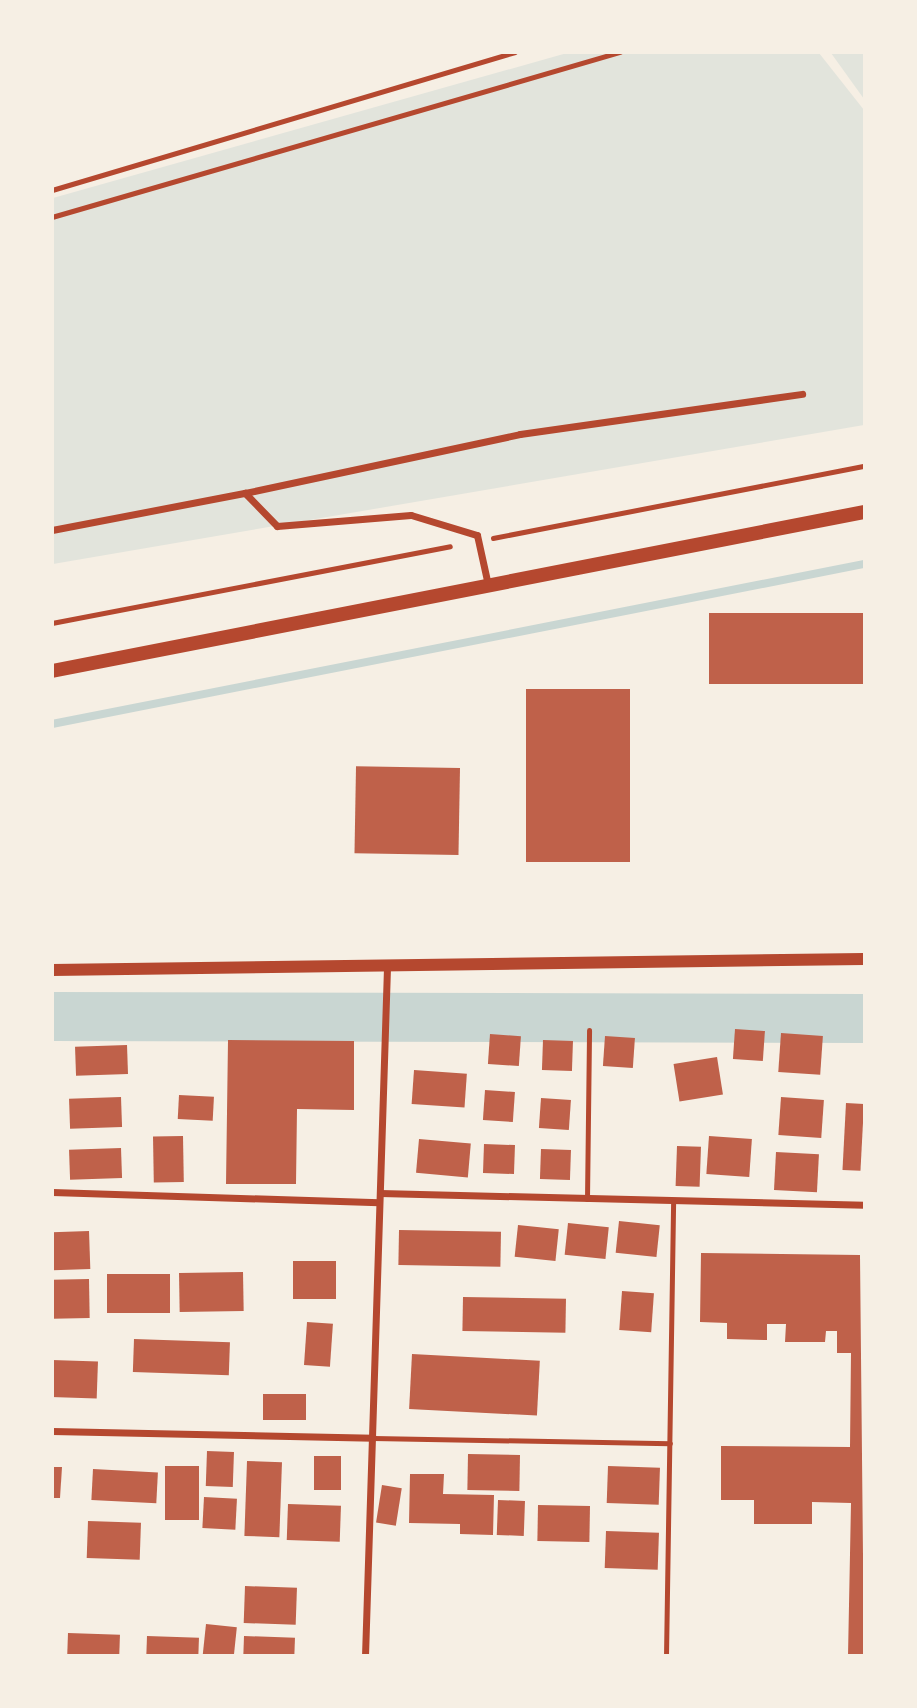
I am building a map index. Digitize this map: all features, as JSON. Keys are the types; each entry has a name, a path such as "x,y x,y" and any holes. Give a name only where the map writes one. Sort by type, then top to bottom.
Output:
{"main road":[{"path":"52,671 864,512"}],"street":[{"path":"52,530 245,493 520,434 802,394"},
{"path":"245,493 277,526 411,515 477,536 488,585"},
{"path":"52,970 864,959"},
{"path":"365,1656 387,965"},
{"path":"52,1192 379,1202"},
{"path":"380,1193 864,1205"},
{"path":"52,1431 373,1438"}],"lane":[{"path":"52,190 515,52"},
{"path":"587,1199 589,1030"},
{"path":"666,1656 673,1201"},
{"path":"373,1438 670,1443"}],"path":[{"path":"52,217 620,52"}],"shaded area":[{"path":"567,53 819,53 864,110 864,425 53,564 53,198"},
{"path":"831,53 864,53 864,99"}],"building":[{"path":"709,613 864,613 864,684 709,684"},
{"path":"526,689 630,689 630,862 526,862"},
{"path":"356,766 460,768 458,855 354,853"},
{"path":"735,1029 765,1031 763,1061 733,1059"},
{"path":"781,1033 823,1036 820,1075 778,1072"},
{"path":"490,1034 521,1036 519,1066 488,1064"},
{"path":"605,1036 635,1038 633,1068 603,1066"},
{"path":"228,1040 354,1041 354,1110 297,1109 296,1184 226,1184"},
{"path":"543,1040 573,1041 572,1071 542,1070"},
{"path":"127,1045 128,1074 76,1076 75,1047"},
{"path":"717,1057 723,1095 679,1101 674,1064"},
{"path":"414,1070 467,1074 464,1108 412,1104"},
{"path":"485,1090 515,1092 513,1122 483,1120"},
{"path":"179,1095 214,1097 213,1121 178,1119"},
{"path":"121,1097 122,1127 70,1129 69,1099"},
{"path":"781,1097 824,1100 821,1138 778,1135"},
{"path":"541,1098 571,1100 569,1130 539,1128"},
{"path":"846,1103 864,1104 860,1171 842,1170"},
{"path":"183,1136 184,1182 154,1183 153,1137"},
{"path":"709,1136 752,1139 749,1177 706,1174"},
{"path":"419,1139 471,1144 468,1177 416,1173"},
{"path":"484,1144 515,1145 514,1174 483,1173"},
{"path":"677,1146 701,1147 700,1187 676,1186"},
{"path":"121,1148 122,1178 70,1180 69,1150"},
{"path":"541,1149 571,1150 570,1180 540,1179"},
{"path":"776,1152 819,1154 817,1192 774,1190"},
{"path":"619,1221 660,1225 656,1257 616,1253"},
{"path":"568,1223 609,1227 605,1259 565,1255"},
{"path":"518,1225 559,1229 555,1261 515,1257"},
{"path":"399,1230 501,1232 500,1267 398,1265"},
{"path":"89,1231 90,1269 53,1270 52,1232"},
{"path":"701,1253 860,1255 864,1656 848,1656 851,1503 812,1502 812,1524 754,1524 754,1500 721,1500 721,1446 850,1447 851,1353 837,1353 837,1331 826,1331 825,1342 785,1342 786,1324 767,1324 767,1340 727,1339 727,1323 700,1322"},
{"path":"293,1261 336,1261 336,1299 293,1299"},
{"path":"243,1272 244,1311 180,1312 179,1273"},
{"path":"107,1274 170,1274 170,1313 107,1313"},
{"path":"89,1279 90,1318 53,1319 52,1280"},
{"path":"622,1291 654,1293 651,1332 619,1330"},
{"path":"463,1297 566,1299 565,1333 462,1331"},
{"path":"307,1322 333,1324 330,1367 304,1365"},
{"path":"134,1339 230,1342 229,1375 133,1372"},
{"path":"412,1354 540,1361 537,1416 409,1409"},
{"path":"52,1360 98,1362 97,1399 52,1397"},
{"path":"263,1394 306,1394 306,1420 263,1420"},
{"path":"207,1451 234,1452 233,1487 206,1486"},
{"path":"468,1454 520,1455 519,1491 467,1490"},
{"path":"314,1456 341,1456 341,1490 314,1490"},
{"path":"247,1461 282,1462 279,1537 244,1536"},
{"path":"165,1466 199,1466 199,1520 165,1520"},
{"path":"608,1466 660,1468 659,1505 607,1503"},
{"path":"52,1467 62,1467 60,1498 52,1498"},
{"path":"93,1469 158,1472 156,1503 91,1500"},
{"path":"410,1474 444,1474 443,1494 494,1495 493,1535 460,1534 460,1524 409,1523"},
{"path":"382,1485 402,1488 396,1526 376,1523"},
{"path":"204,1497 237,1499 235,1530 202,1528"},
{"path":"498,1500 525,1501 524,1536 497,1535"},
{"path":"288,1504 341,1506 340,1542 287,1540"},
{"path":"538,1505 590,1506 589,1542 537,1541"},
{"path":"88,1521 141,1523 140,1560 87,1558"},
{"path":"606,1531 659,1533 658,1570 605,1568"},
{"path":"245,1586 297,1588 296,1625 244,1623"},
{"path":"206,1624 237,1627 234,1656 203,1656"},
{"path":"68,1633 120,1635 119,1656 67,1656"},
{"path":"147,1636 199,1638 198,1656 146,1656"},
{"path":"244,1636 295,1638 294,1656 243,1656"}],"waterway":[{"path":"52,724 864,564"},
{"path":"52,1016 864,1018"}]}
